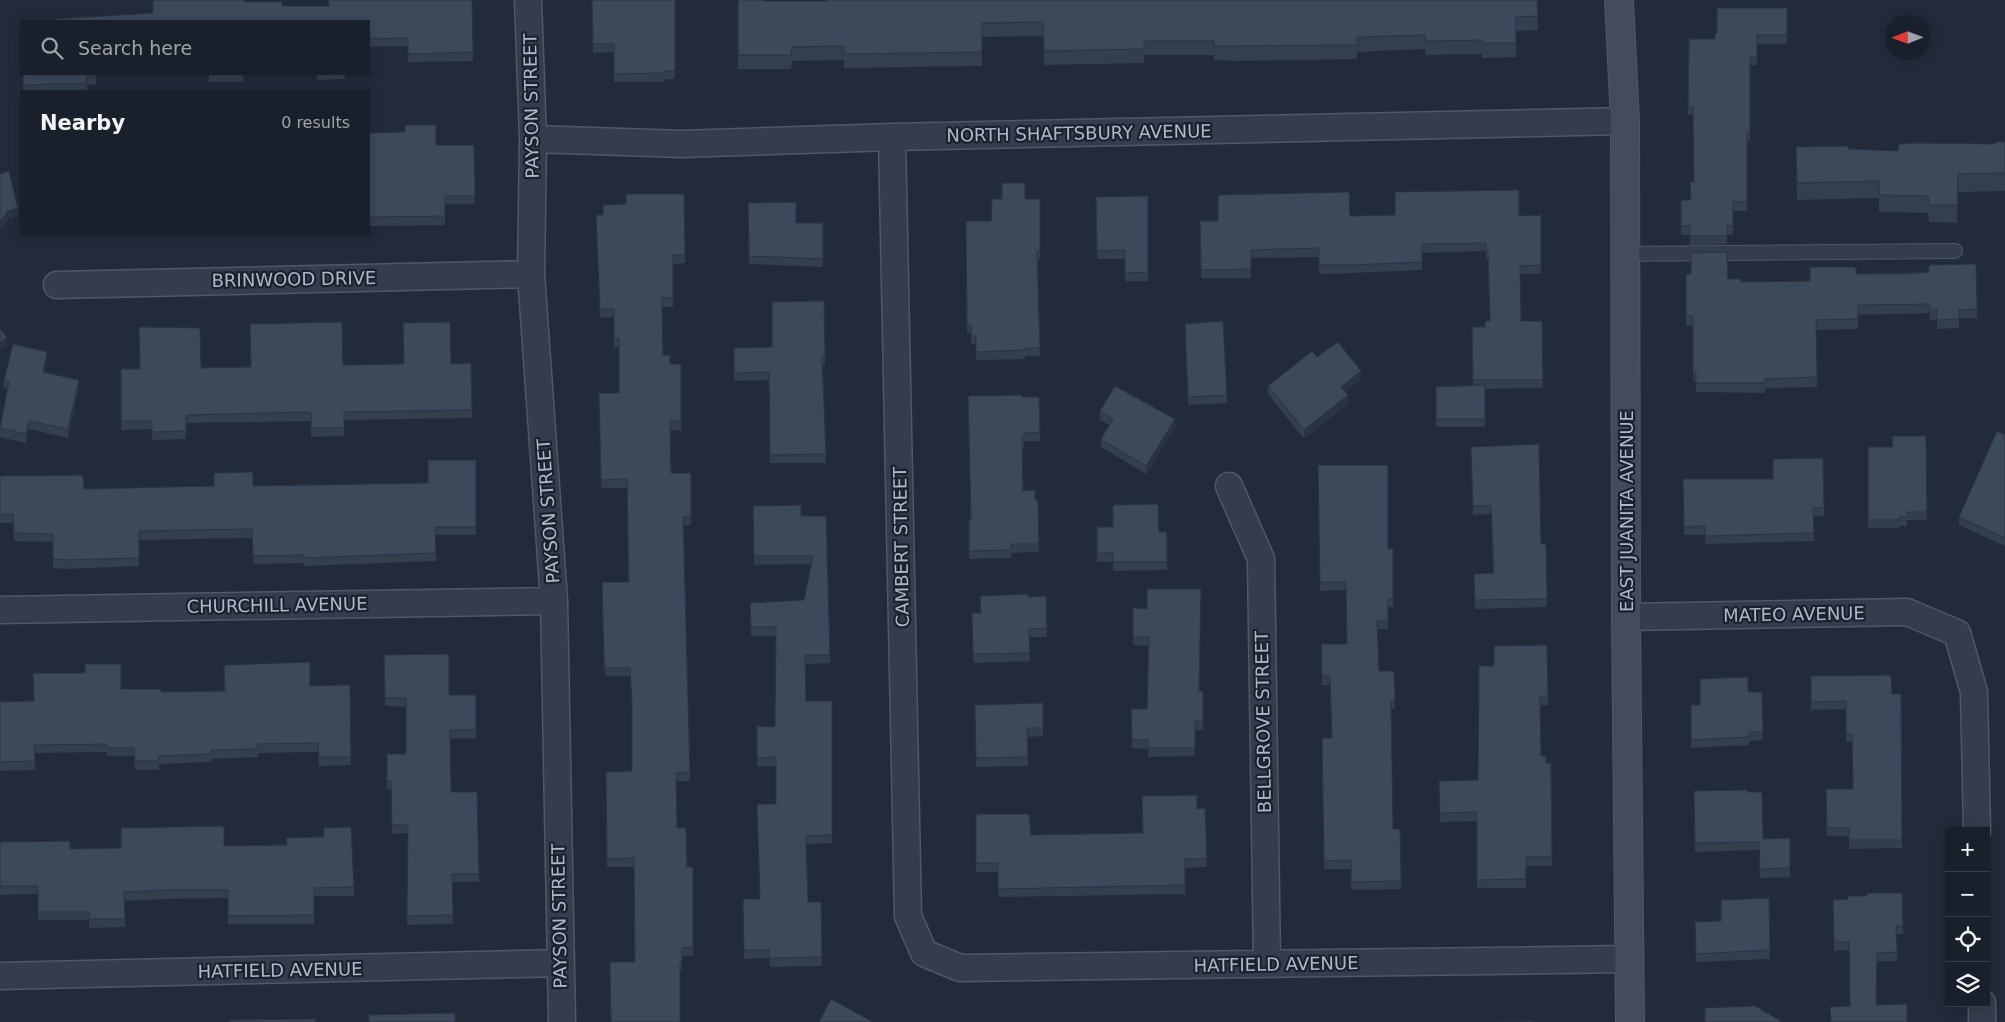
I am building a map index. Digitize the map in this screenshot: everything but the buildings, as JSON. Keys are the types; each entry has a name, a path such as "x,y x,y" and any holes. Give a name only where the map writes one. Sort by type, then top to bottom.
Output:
{"street":[{"name":"PAYSON STREET","path":"528,0 533,139 531,274 554,601 562,1022"},
{"name":"EAST JUANITA AVENUE","path":"1619,0 1624,121 1630,1022"},
{"name":"NORTH SHAFTSBURY AVENUE","path":"533,139 682,144 892,137 1624,121"},
{"name":"CAMBERT STREET","path":"892,137 908,916 924,953"},
{"name":"BRINWOOD DRIVE","path":"57,284 531,274"},
{"name":"BELLGROVE STREET","path":"1229,486 1261,559 1267,964"},
{"name":"CHURCHILL AVENUE","path":"0,610 554,601"},
{"name":"MATEO AVENUE","path":"1626,617 1907,612 1957,633 1974,692 1978,827"},
{"name":"HATFIELD AVENUE","path":"924,953 960,968 1630,959"},
{"name":"HATFIELD AVENUE","path":"0,976 560,963"},
{"path":"1982,1007 1982,1022"}],"lane":[{"path":"1625,254 1955,251"}]}
